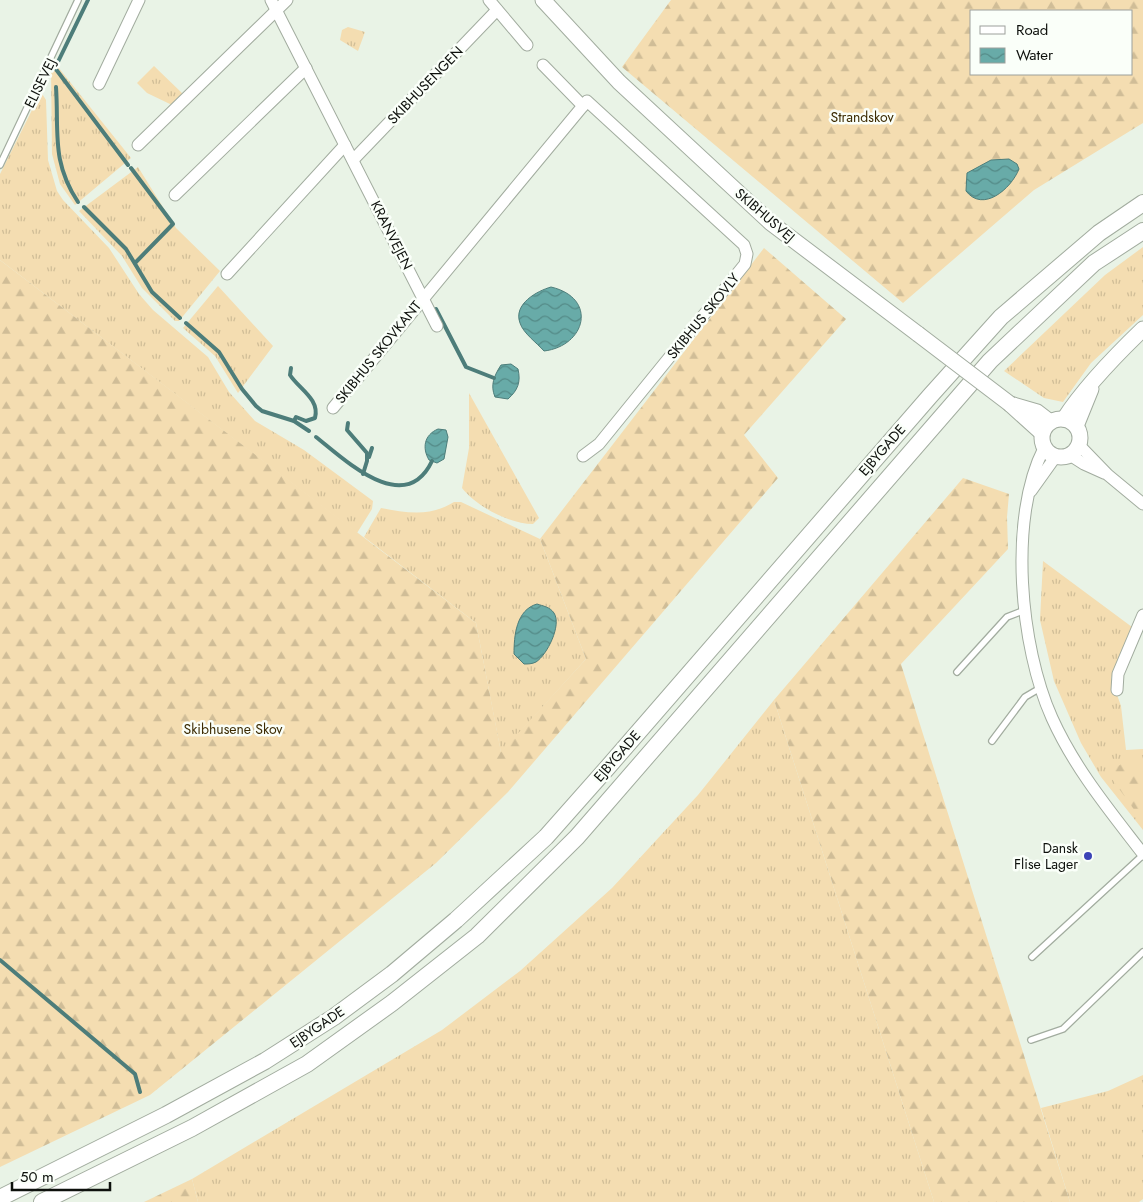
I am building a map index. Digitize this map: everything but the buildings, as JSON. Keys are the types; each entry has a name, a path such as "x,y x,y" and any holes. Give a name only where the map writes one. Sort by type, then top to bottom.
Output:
{"main road":[{"name":"EJBYGADE","path":"0,1198 166,1115 265,1061 342,1011 392,974 456,920 546,837 1000,317 1099,233 1143,203"},
{"name":"EJBYGADE","path":"42,1202 192,1128 308,1064 392,1003 476,936 577,837 990,361 1094,263 1143,230"}],"street":[{"path":"99,84 139,0"},
{"path":"138,144 274,5 287,0"},
{"path":"488,0 527,45"},
{"name":"SKIBHUSVEJ","path":"543,0 619,82 771,223 1010,404 1037,412 1084,464 1108,475 1143,504"},
{"name":"KRANVEJEN","path":"274,5 437,326"},
{"name":"SKIBHUSENGEN","path":"353,160 497,10"},
{"name":"SKIBHUS SKOVLY","path":"543,65 583,106 587,101 744,245 747,254 745,264 599,444 583,456"},
{"path":"175,195 306,68"},
{"path":"423,297 583,106"},
{"path":"227,274 345,145"},
{"name":"SKIBHUS SKOVKANT","path":"333,408 423,297"},
{"path":"1143,329 1116,355 1074,404 1047,472 1029,492 1022,547 1025,610 1034,664 1052,717 1080,769 1143,854"},
{"path":"1117,690 1118,674 1143,615"}],"lane":[{"name":"ELISEVEJ","path":"0,165 78,0"},
{"path":"957,672 1007,618 1025,610"},
{"path":"992,741 1025,698 1042,687"},
{"path":"1032,956 1143,854"},
{"path":"1031,1040 1063,1029 1143,952"}],"green space":[{"name":"Strandskov","path":"671,0 1143,0 1143,123 1034,190 903,303 622,67"},
{"path":"348,27 365,32 358,51 340,40 342,30"},
{"path":"54,62 131,158 75,205 60,184 52,154 51,69"},
{"path":"154,66 183,94 172,105 147,93 137,83"},
{"path":"41,92 46,100 48,160 57,191 63,200 109,248 139,294 153,310 208,357 229,392 255,421 304,450 373,501 372,509 357,533 0,260 0,174"},
{"path":"138,167 176,228 220,271 179,321 175,321 142,288 122,256 79,211"},
{"path":"1143,247 1143,315 1091,363 1063,402 1044,398 1004,371 1105,275"},
{"name":"Skibhusene Skov","path":"764,248 846,319 744,435 778,478 508,792 436,863 150,1095 0,1167 0,260 476,623 501,752 586,659 540,539"},
{"path":"218,286 273,346 238,393 215,356 183,328"},
{"path":"469,393 539,518 533,524 514,521 494,513 468,495 462,488 469,448"},
{"path":"963,478 1009,494 1007,517 1008,549 901,664 1070,1202 934,1202 774,700"},
{"path":"454,502 461,502 540,539 586,659 501,753 476,623 364,537 381,508 427,512 445,507"},
{"path":"1043,561 1132,627 1111,678 1121,706 1126,750 1143,749 1143,830 1101,777 1081,743 1054,681 1040,620"},
{"path":"774,700 934,1202 198,1202 192,1179 442,1030 520,971 612,888 698,795"},
{"path":"1143,761 1143,822 1107,772 1125,762"},
{"path":"1143,1075 1143,1199 1139,1202 1070,1202 1041,1108 1108,1091"},
{"path":"192,1179 198,1202 144,1202"}],"water":[{"path":"1009,159 1017,164 1019,169 1010,184 1003,191 996,196 980,200 966,191 967,173 991,160"},
{"path":"551,287 566,293 576,301 581,311 581,321 577,331 569,340 558,347 544,351 524,330 519,316 523,304 528,299"},
{"path":"511,364 518,369 519,382 516,389 508,399 495,397 493,385 496,373 501,365"},
{"path":"438,429 446,430 448,437 444,459 437,463 429,460 425,446 427,438"},
{"path":"537,604 548,608 554,613 556,618 555,632 545,653 534,663 524,664 514,654 516,632 520,618 530,607"}],"waterway":[{"path":"88,0 55,68 128,165"},
{"path":"56,87 60,159 69,187 78,202"},
{"path":"131,168 173,224 135,263"},
{"path":"84,207 126,249 152,292 180,318"},
{"path":"436,309 466,367 494,378"},
{"path":"186,323 219,352 242,389 256,406 262,411 294,421 309,431"},
{"path":"291,368 290,375 312,400 316,411 315,418 306,421 296,417 294,421"},
{"path":"348,423 347,430 367,453 363,474"},
{"path":"316,437 358,470 391,485 407,485 420,477 432,461"},
{"path":"369,457 372,448"},
{"path":"0,960 135,1074 140,1092"}],"place":[{"name":"Dansk Flise Lager","path":"1088,856"}]}
